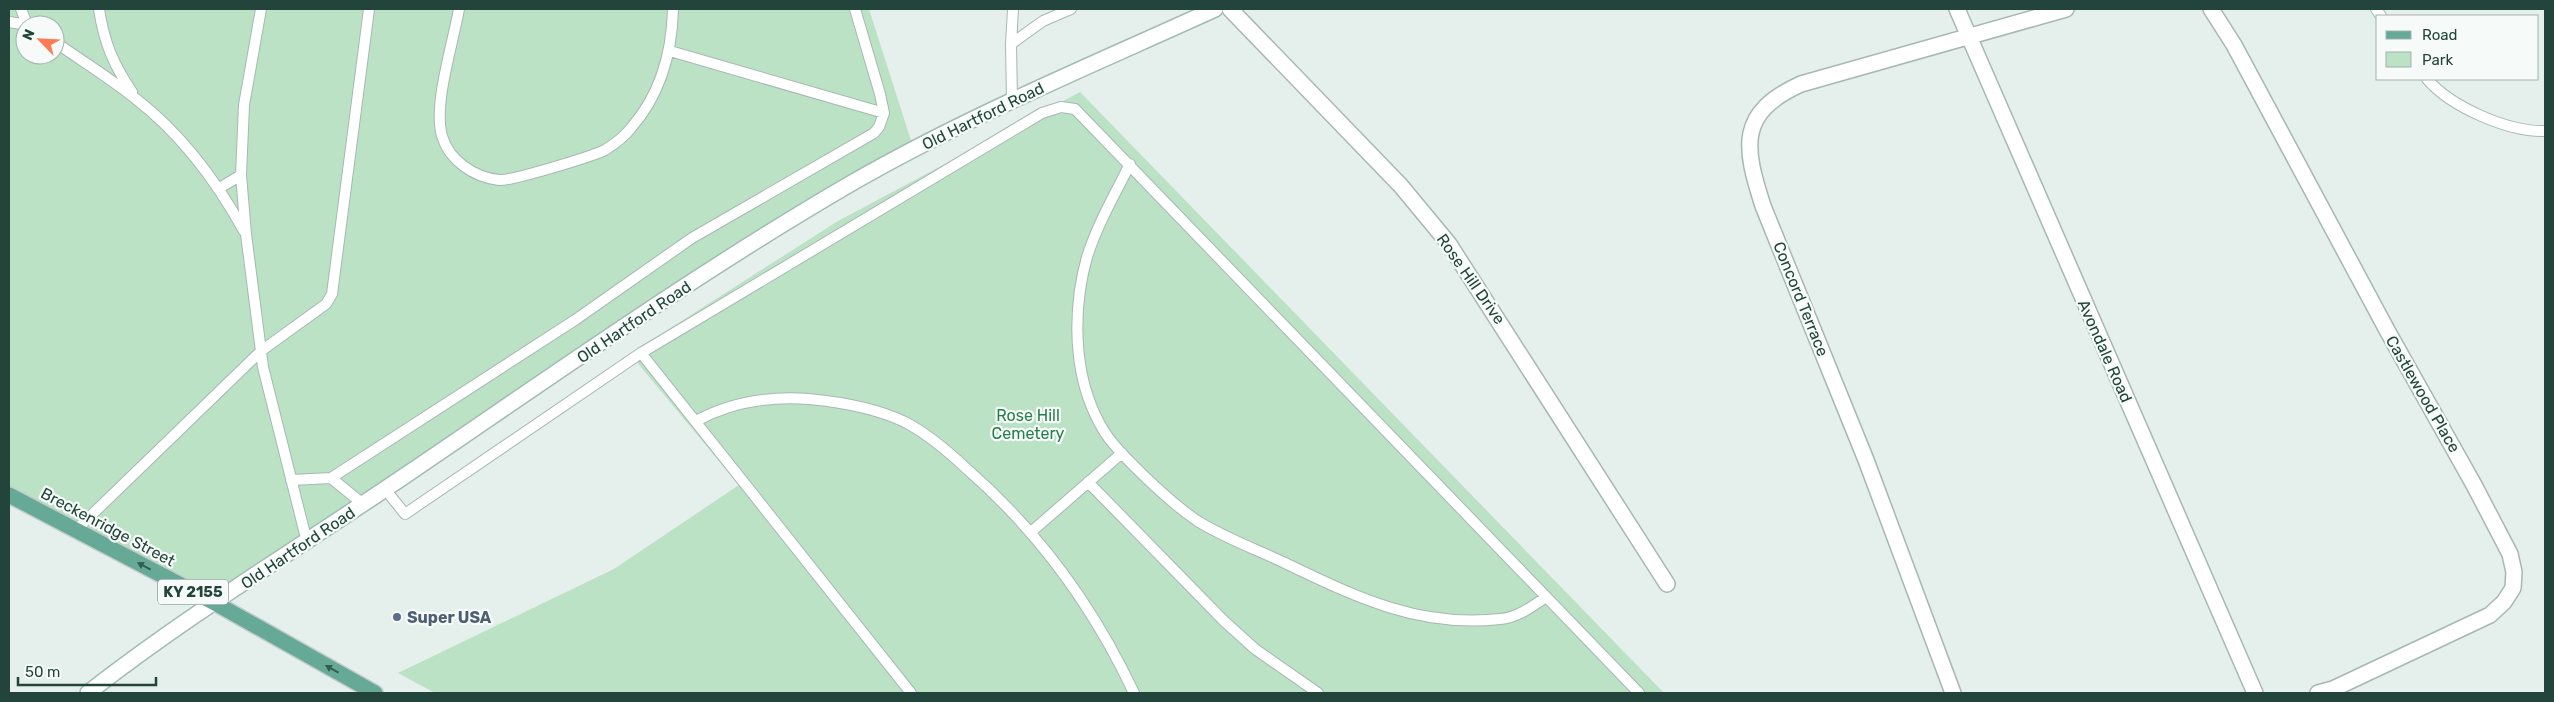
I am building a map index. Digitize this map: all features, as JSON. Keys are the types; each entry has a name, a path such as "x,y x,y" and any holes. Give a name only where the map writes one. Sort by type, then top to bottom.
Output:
{"main road":[{"name":"Breckenridge Street","path":"9,495 215,603 375,693"}],"street":[{"name":"Old Hartford Road","path":"88,693 215,603 673,295 774,230 860,179 1012,101 1214,9"},
{"name":"Rose Hill Drive","path":"1230,9 1400,186 1449,244 1667,584"},
{"name":"Avondale Road","path":"1957,9 2254,693"},
{"path":"1968,37 2066,9"},
{"name":"Castlewood Place","path":"2210,9 2234,45 2388,332 2474,484 2510,554 2514,572 2513,588 2504,602 2490,614 2333,689 2318,693"},
{"name":"Concord Terrace","path":"1953,693 1866,460 1763,206 1754,177 1749,151 1751,128 1761,109 1778,94 1800,84 1826,76 1968,37"}],"lane":[{"path":"99,9 103,39 118,72 137,99"},
{"path":"261,9 244,105 241,175 246,234 261,352 307,542"},
{"path":"76,530 261,352 326,304 332,294 369,9"},
{"path":"459,9 440,97 438,117 442,136 449,153 465,168 500,180 565,163 605,149 631,130 650,102 670,51 673,9"},
{"path":"291,480 331,478 575,320 692,238 874,133 879,127 884,113 855,9"},
{"path":"1012,101 1011,44 1013,9"},
{"path":"1011,44 1043,21 1071,9"},
{"path":"65,49 137,99 179,140 218,189 246,234"},
{"path":"670,51 884,113"},
{"path":"2428,80 2458,104 2496,122 2536,132 2545,131"},
{"path":"385,489 405,514 641,353 1042,113 1061,107 1075,109 1639,693"},
{"path":"1130,164 1106,212 1088,257 1079,299 1079,355 1090,404 1104,435 1165,497 1198,521 1246,546 1382,607 1430,617 1502,619 1529,609 1546,597"},
{"path":"218,189 241,175"},
{"path":"641,353 911,693"},
{"path":"696,421 730,405 779,399 829,401 876,412 904,422 925,434 991,490 1031,532 1085,602 1117,657 1134,693"},
{"path":"1031,532 1122,453"},
{"path":"331,478 363,504"},
{"path":"1088,482 1255,649 1318,693"}],"green space":[{"path":"9,9 869,9 914,150 852,183 215,603 9,495"},
{"name":"Rose Hill Cemetery","path":"1080,92 1664,693 435,693 398,673 614,569 739,485 630,354 838,221"}],"place":[{"name":"Super USA","path":"397,617"}]}
